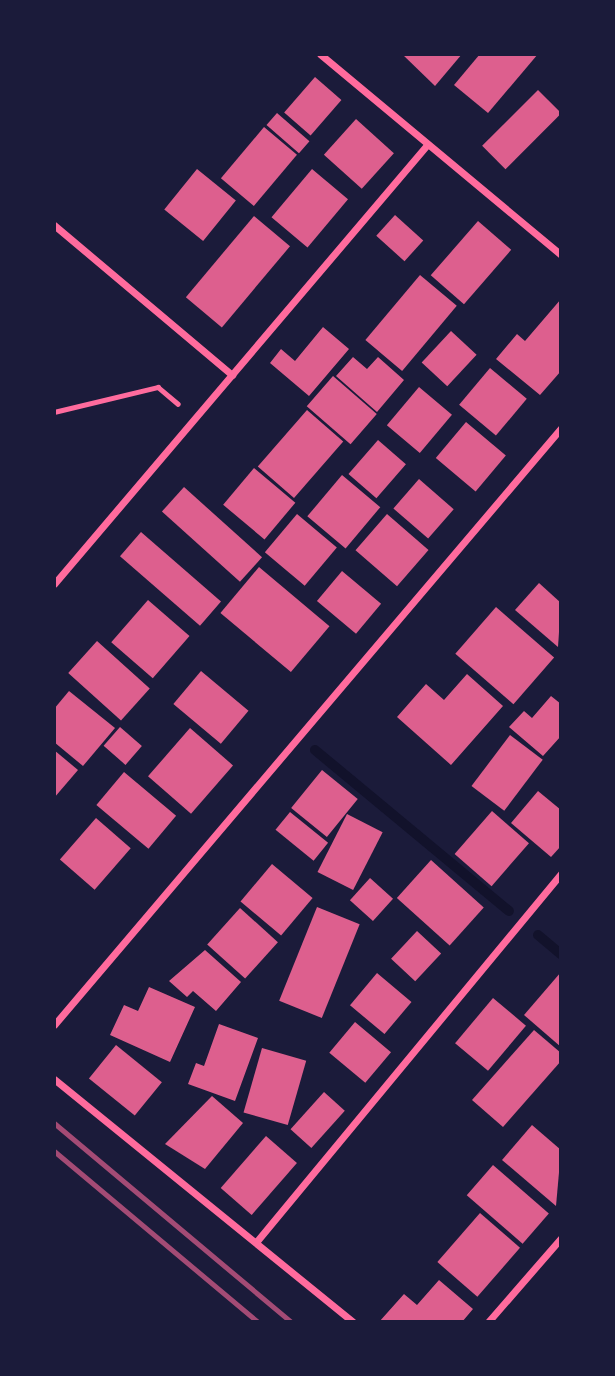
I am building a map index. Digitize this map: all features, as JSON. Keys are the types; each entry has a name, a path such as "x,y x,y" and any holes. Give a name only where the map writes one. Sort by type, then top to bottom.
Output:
{"street":[{"path":"320,54 561,255"},
{"path":"54,584 427,145"},
{"path":"54,226 232,375"},
{"path":"54,1025 561,428"},
{"path":"257,1241 561,873"},
{"path":"54,1079 257,1241 353,1322"},
{"path":"488,1322 561,1238"}],"path":[{"path":"54,412 158,387 194,419"}],"building":[{"path":"402,54 462,54 435,86"},
{"path":"480,54 538,54 488,113 454,85"},
{"path":"315,77 341,100 311,135 284,112"},
{"path":"538,90 561,114 505,169 482,146"},
{"path":"277,113 309,141 299,153 267,125"},
{"path":"356,119 394,153 362,189 324,155"},
{"path":"264,127 297,155 254,206 221,178"},
{"path":"197,169 236,200 203,241 164,209"},
{"path":"312,169 348,199 308,247 272,217"},
{"path":"395,215 423,240 405,261 376,236"},
{"path":"254,216 290,246 222,327 186,297"},
{"path":"478,221 511,250 464,304 431,275"},
{"path":"420,275 457,306 402,371 365,340"},
{"path":"561,299 561,371 540,395 496,359 517,334 525,341"},
{"path":"323,327 349,349 309,396 270,363 281,349 295,361"},
{"path":"451,331 477,355 447,386 422,362"},
{"path":"353,357 367,369 378,357 404,380 377,412 336,376"},
{"path":"490,368 527,399 496,436 459,405"},
{"path":"333,376 377,414 351,444 307,406"},
{"path":"419,387 452,415 420,453 387,425"},
{"path":"307,410 343,441 294,498 258,467"},
{"path":"466,422 506,455 476,491 436,458"},
{"path":"378,440 406,464 376,498 348,474"},
{"path":"254,468 295,503 265,539 223,505"},
{"path":"342,475 380,507 346,549 307,516"},
{"path":"419,479 454,509 428,539 393,508"},
{"path":"184,487 262,557 240,582 162,512"},
{"path":"297,514 337,547 305,586 265,552"},
{"path":"387,514 429,550 397,586 356,550"},
{"path":"141,532 221,602 200,626 120,556"},
{"path":"259,567 329,626 291,672 220,613"},
{"path":"342,571 381,604 356,634 317,601"},
{"path":"539,583 561,603 558,647 515,610"},
{"path":"148,600 190,636 153,678 111,642"},
{"path":"496,607 554,658 513,704 455,654"},
{"path":"97,641 150,689 121,720 68,673"},
{"path":"201,671 248,711 221,744 173,704"},
{"path":"467,674 503,706 451,765 397,717 426,684 444,700"},
{"path":"69,691 115,728 83,766 54,742 54,709"},
{"path":"551,696 561,704 561,736 543,756 509,727 524,711 532,718"},
{"path":"120,727 142,746 125,765 104,746"},
{"path":"190,728 233,765 191,814 148,776"},
{"path":"510,735 543,760 504,811 471,786"},
{"path":"54,750 78,770 54,798"},
{"path":"322,770 358,799 327,837 291,808"},
{"path":"124,772 176,816 148,849 96,805"},
{"path":"538,791 561,810 561,846 551,857 511,823"},
{"path":"492,811 529,843 492,886 455,854"},
{"path":"290,812 328,843 314,861 276,830"},
{"path":"347,814 383,832 353,890 317,872"},
{"path":"96,818 131,848 95,890 60,860"},
{"path":"431,860 484,908 450,945 397,898"},
{"path":"272,864 313,898 281,936 241,902"},
{"path":"370,878 393,899 373,921 350,900"},
{"path":"317,907 360,924 322,1018 279,1001"},
{"path":"240,908 278,942 245,979 207,944"},
{"path":"417,931 441,954 415,981 391,959"},
{"path":"205,950 241,982 216,1011 193,991 187,997 169,981"},
{"path":"561,972 561,1047 524,1015"},
{"path":"377,973 411,1002 384,1034 350,1005"},
{"path":"149,987 195,1007 170,1062 110,1035 124,1005 138,1011"},
{"path":"493,998 526,1026 488,1071 455,1043"},
{"path":"355,1022 391,1052 365,1083 329,1053"},
{"path":"219,1024 258,1038 235,1101 188,1084 196,1063 204,1066"},
{"path":"534,1030 561,1053 561,1061 503,1127 472,1100"},
{"path":"116,1045 162,1082 135,1116 89,1078"},
{"path":"262,1048 306,1061 288,1125 244,1112"},
{"path":"324,1092 345,1111 311,1148 291,1129"},
{"path":"212,1096 243,1123 205,1169 165,1144"},
{"path":"532,1125 561,1150 556,1206 502,1160"},
{"path":"266,1136 297,1163 252,1215 221,1188"},
{"path":"493,1165 549,1214 523,1244 467,1195"},
{"path":"480,1213 520,1248 477,1297 437,1262"},
{"path":"439,1280 473,1309 462,1322 379,1322 404,1294 417,1305"}],"waterway":[{"path":"315,750 509,911"},
{"path":"538,935 561,954"}],"railway":[{"path":"54,1123 291,1322"},
{"path":"54,1151 258,1322"}]}
